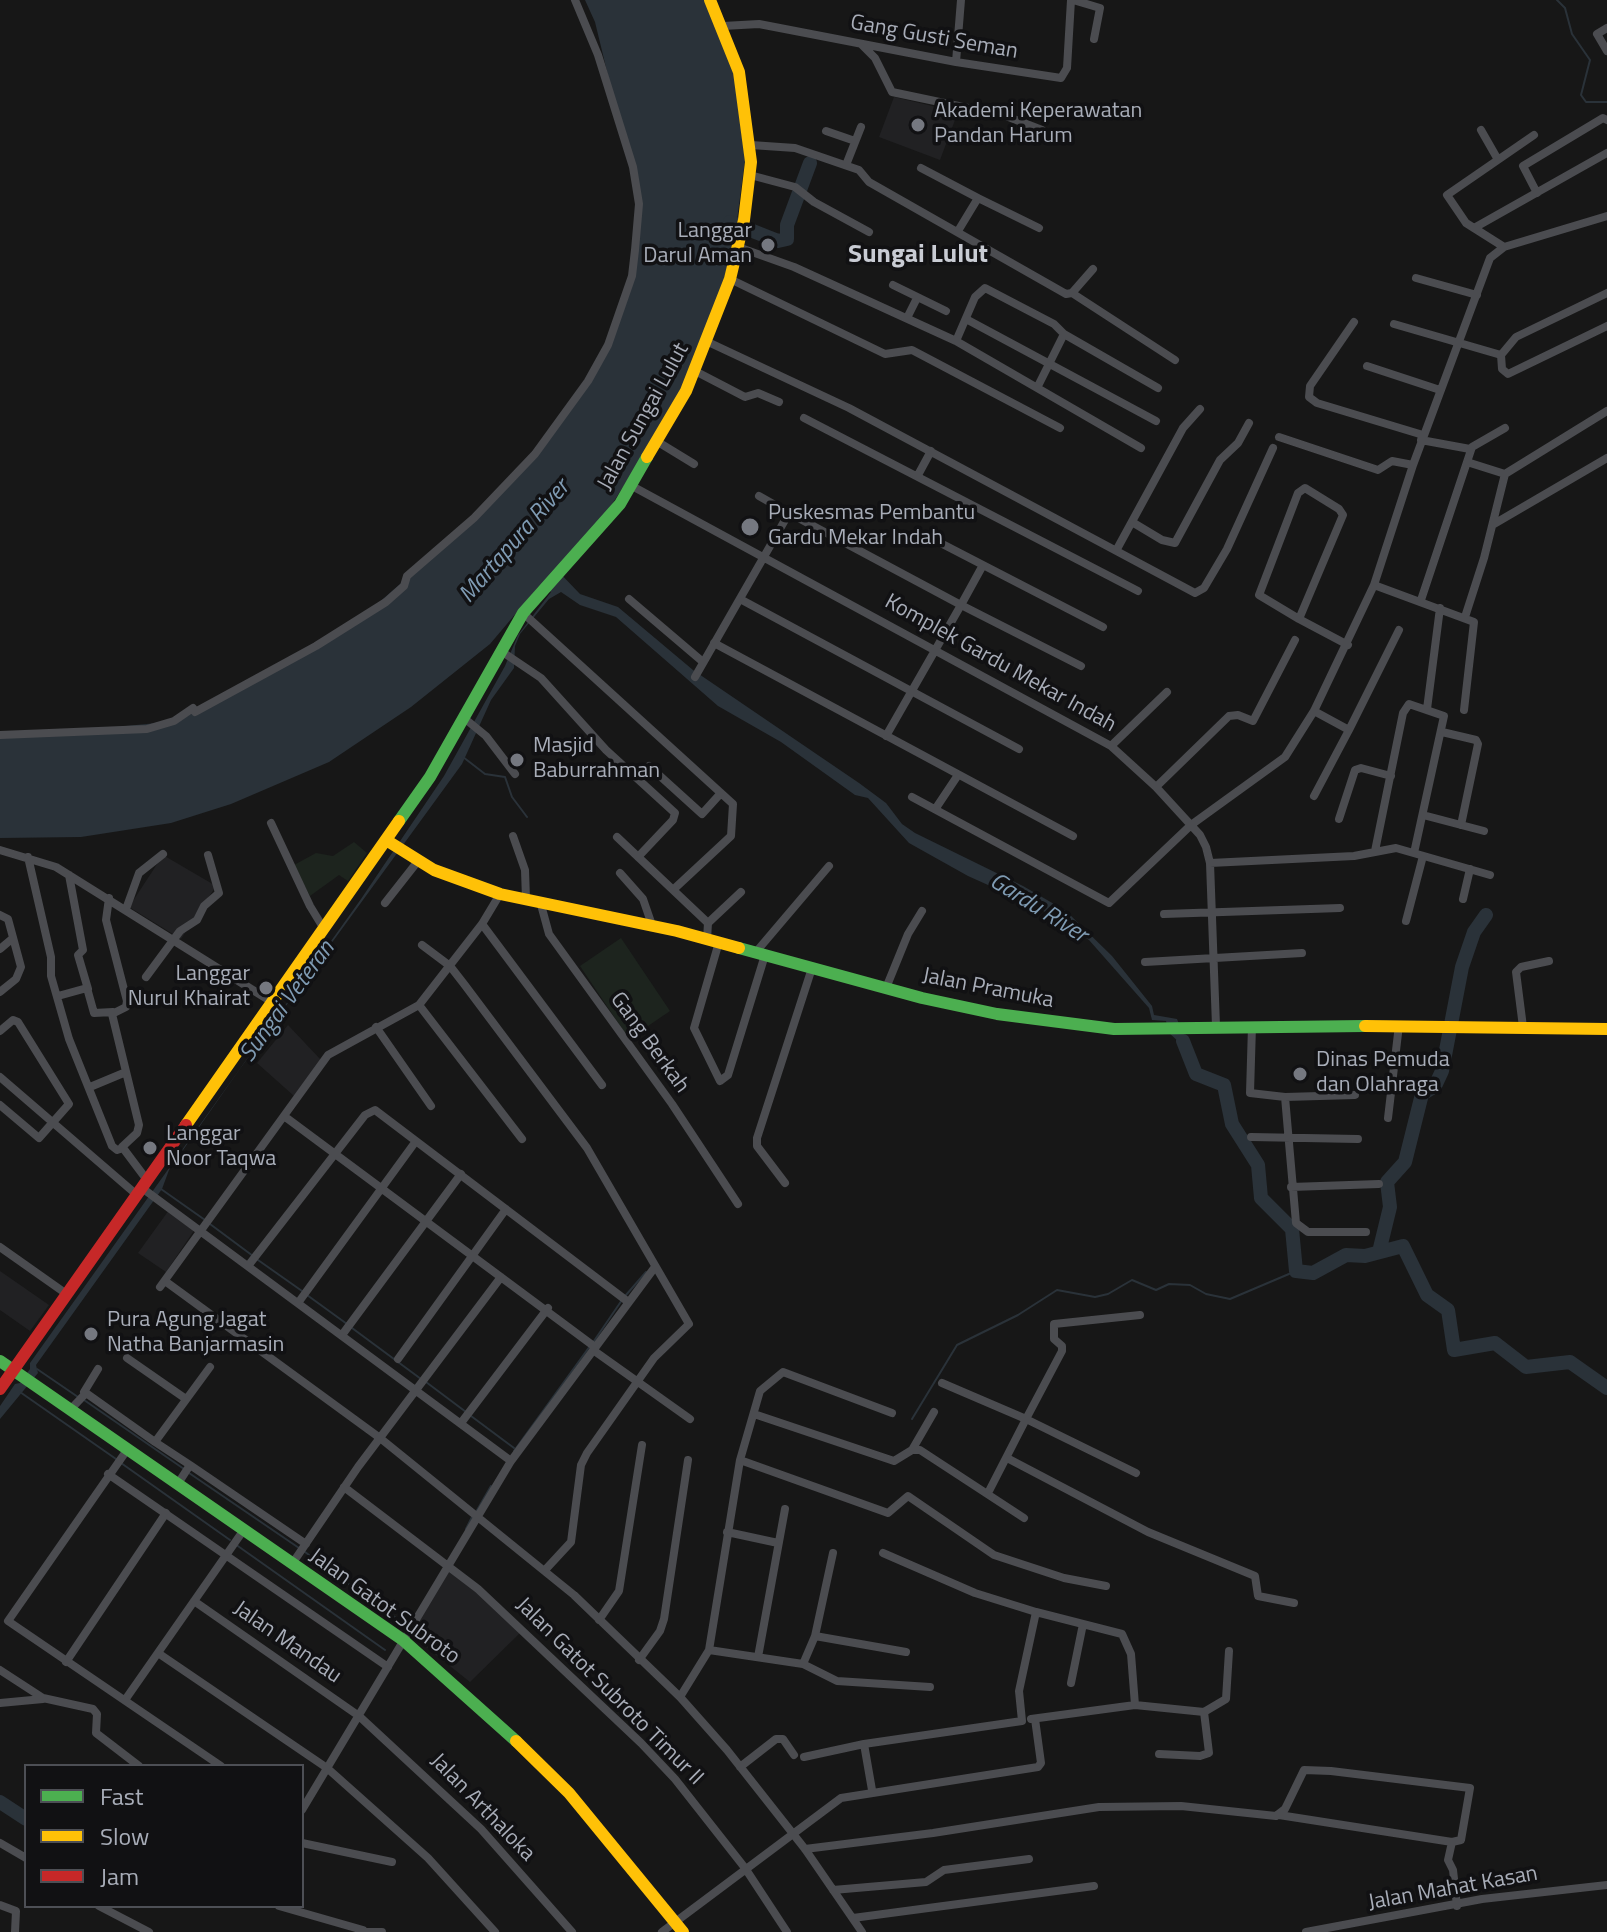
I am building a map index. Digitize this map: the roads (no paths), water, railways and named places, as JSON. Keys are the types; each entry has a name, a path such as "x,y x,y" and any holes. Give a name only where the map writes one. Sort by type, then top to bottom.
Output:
{"main road":[{"name":"Jalan Sungai Lulut","path":"0,1389 18,1372 68,1295 324,929 395,846 538,597 632,486 695,371 730,279 750,175 751,145 739,72 710,0"},
{"name":"Jalan Pramuka","path":"395,846 453,879 500,894 652,925 886,988 997,1014 1114,1029 1399,1025 1607,1029"},
{"name":"Jalan Gatot Subroto","path":"0,1361 34,1383 78,1400 125,1452 185,1473 235,1542 300,1552 487,1712 569,1793 680,1927"}],"street":[{"path":"0,735 147,729 174,721 193,708 195,712 316,646 386,602 404,586 407,576 474,518 527,464 597,365 608,345 632,276 639,204 633,167 575,0"},
{"path":"956,62 961,0"},
{"path":"1072,0 1100,8 1094,39"},
{"name":"Gang Gusti Seman","path":"723,26 759,24 956,62 1063,77 1072,0"},
{"path":"1607,28 1597,34 1607,51"},
{"path":"862,45 895,93 1006,116 1042,130"},
{"path":"1537,193 1523,166 1603,118 1607,120"},
{"path":"846,165 861,127"},
{"path":"1481,130 1497,158"},
{"path":"826,131 855,141"},
{"path":"1504,247 1460,216 1447,195 1534,135"},
{"path":"751,145 795,148 846,165 1066,294 1072,293 1093,269"},
{"path":"1474,228 1607,153"},
{"path":"921,168 1039,228"},
{"path":"750,175 799,190 814,202 869,232"},
{"path":"958,231 978,198"},
{"path":"912,797 1109,903 1191,825 1285,757 1314,711 1374,585 1422,438 1490,258 1504,247 1607,216"},
{"path":"738,247 794,267 956,341 1141,448"},
{"path":"1416,278 1477,295"},
{"path":"730,279 885,354 912,350 1060,428"},
{"path":"893,285 946,311"},
{"path":"956,341 978,293 985,288 1054,324 1064,334 1158,388"},
{"path":"1072,293 1175,360"},
{"path":"1607,293 1516,337 1501,355 1502,369 1513,374 1607,326"},
{"path":"907,318 917,298"},
{"path":"966,319 1156,421"},
{"path":"1354,322 1310,386 1309,397 1317,403 1422,438 1470,449 1505,428"},
{"path":"1394,324 1501,355"},
{"path":"1038,386 1064,334"},
{"path":"708,342 931,451 1192,592 1200,591 1227,549 1273,448"},
{"path":"1367,366 1440,390"},
{"path":"695,371 745,397 758,393 779,402"},
{"path":"1117,549 1183,428 1200,409"},
{"path":"1465,617 1505,474 1607,411"},
{"path":"804,418 1138,591"},
{"path":"1132,522 1162,540 1175,543 1220,460 1238,443 1249,423"},
{"path":"1279,437 1378,470 1389,461 1413,465"},
{"path":"658,442 694,464"},
{"path":"1421,600 1470,449"},
{"path":"918,475 931,451"},
{"path":"1493,524 1607,458"},
{"path":"1467,462 1505,474"},
{"name":"Komplek Gardu Mekar Indah","path":"632,486 764,554 1111,746 1156,787 1191,825 1206,847 1210,863 1216,1026"},
{"path":"1299,619 1343,515 1339,509 1305,488 1298,493 1259,593 1262,598 1299,619 1348,645"},
{"path":"759,496 1081,666"},
{"path":"695,677 789,513"},
{"path":"925,535 1103,627"},
{"path":"886,736 983,565"},
{"path":"1374,585 1465,617 1476,626 1464,710"},
{"path":"629,599 703,662"},
{"path":"740,599 1019,749"},
{"path":"1427,709 1440,608"},
{"path":"528,617 733,804 731,836 674,889"},
{"path":"1314,796 1399,630"},
{"path":"1156,787 1229,716 1238,715 1253,721 1295,640"},
{"path":"714,643 1073,836"},
{"path":"504,653 541,678 606,750 675,813 673,820 638,857"},
{"path":"1111,746 1167,692"},
{"path":"1375,851 1405,708 1409,704 1442,714 1442,732 1423,815 1406,921"},
{"path":"1314,711 1349,730"},
{"path":"468,720 482,731 515,774"},
{"path":"1442,732 1476,740 1478,744 1461,825"},
{"path":"649,766 702,814 721,793"},
{"path":"1339,819 1355,770 1361,768 1391,776"},
{"path":"936,808 958,775"},
{"path":"1423,815 1484,831"},
{"path":"271,823 303,894 324,929"},
{"path":"513,836 525,870 526,899"},
{"path":"617,837 708,923 713,940 694,1028 720,1081 728,1075 760,953 829,866"},
{"path":"1210,863 1354,856 1396,848 1490,875"},
{"path":"0,850 28,857 69,875 272,1002"},
{"path":"126,909 139,873 163,854"},
{"path":"146,977 175,939 219,893 208,855"},
{"path":"28,857 60,1012 112,1146 117,1150 137,1133 139,1125 113,1012"},
{"path":"385,903 418,861"},
{"path":"1463,899 1470,869"},
{"path":"620,873 643,899 652,925"},
{"path":"69,875 83,950 78,955 94,1013 113,1012 126,1007 127,1001 106,920 109,898"},
{"path":"708,923 741,892"},
{"path":"500,894 482,924 419,1005 328,1055 162,1284 380,1438 546,1569 680,1697 792,1832 862,1932"},
{"name":"Gang Berkah","path":"540,901 549,934 672,1104 738,1204"},
{"path":"1164,914 1340,908"},
{"path":"886,988 908,934 922,911"},
{"path":"0,915 8,919 20,972 0,992"},
{"path":"482,924 602,1085"},
{"path":"0,949 13,938"},
{"path":"422,945 450,966 587,1148 688,1327 660,1350 583,1460 573,1538 546,1569"},
{"path":"1145,962 1302,953"},
{"path":"1523,1027 1516,972 1521,967 1549,961"},
{"path":"785,1183 757,1146 757,1138 812,968"},
{"path":"58,996 88,989"},
{"path":"419,1005 522,1139"},
{"path":"0,1031 13,1020 18,1022 69,1102 39,1138 0,1105"},
{"path":"1388,1118 1399,1025"},
{"path":"1252,1026 1248,1091 1285,1097 1355,1095"},
{"path":"376,1027 431,1106"},
{"path":"90,1087 126,1072"},
{"path":"0,1077 53,1122 158,1200 252,1260 466,1416 509,1460"},
{"path":"1285,1097 1293,1213 1302,1230 1366,1232"},
{"path":"252,1260 371,1110 461,1174 624,1299"},
{"path":"284,1116 472,1256 548,1308 637,1381 690,1419"},
{"path":"1251,1137 1358,1139"},
{"path":"303,1297 416,1141"},
{"path":"122,1147 143,1189"},
{"path":"346,1329 428,1223 461,1174"},
{"path":"1291,1187 1379,1184"},
{"path":"398,1359 506,1209"},
{"path":"0,1247 68,1295"},
{"path":"304,1807 509,1460 624,1299 655,1267"},
{"path":"98,1369 78,1400 155,1442 185,1473 300,1552 344,1487 501,1277"},
{"path":"466,1416 548,1308"},
{"path":"988,1493 1062,1351 1062,1346 1054,1339 1054,1324 1140,1315"},
{"path":"127,1358 186,1399"},
{"path":"155,1442 210,1367"},
{"path":"680,1697 709,1650 740,1460 760,1391 783,1372 892,1413"},
{"path":"942,1383 1026,1419 1136,1473"},
{"path":"754,1414 894,1461 912,1450 934,1412"},
{"path":"599,1620 619,1591 642,1445"},
{"path":"912,1450 924,1451 1024,1518"},
{"path":"125,1452 8,1621 218,1764"},
{"path":"1007,1458 1148,1532 1255,1576 1258,1596 1294,1603"},
{"path":"639,1660 660,1631 664,1619 688,1460"},
{"path":"740,1460 884,1512 891,1512 902,1498 908,1496 994,1555 1064,1578 1106,1586"},
{"name":"Jalan Mandau","path":"111,1470 166,1513 235,1542 388,1667"},
{"name":"Jalan Gatot Subroto Timur II","path":"344,1487 446,1564 517,1623 641,1743 675,1779 745,1868 787,1932"},
{"path":"758,1657 785,1509"},
{"path":"66,1662 166,1513"},
{"path":"727,1532 778,1543"},
{"path":"125,1700 235,1542"},
{"path":"803,1664 815,1636 833,1553"},
{"path":"883,1553 960,1587 1036,1612 1115,1631 1126,1640 1135,1705"},
{"name":"Jalan Mandau","path":"194,1601 359,1716"},
{"path":"1022,1721 1019,1691 1036,1612"},
{"path":"1071,1683 1083,1624"},
{"path":"815,1636 906,1652"},
{"path":"709,1650 803,1664 837,1681 930,1687"},
{"path":"740,1767 776,1739 783,1739 799,1756 1135,1705 1204,1712 1226,1699 1229,1651"},
{"path":"158,1653 327,1768 428,1858 495,1932"},
{"path":"0,1670 43,1698"},
{"path":"0,1703 43,1698 93,1709 97,1714 96,1733 136,1764"},
{"path":"1159,1754 1204,1756 1209,1753 1204,1712"},
{"name":"Jalan Arthaloka","path":"359,1716 481,1829 572,1932"},
{"path":"662,1932 680,1927 745,1868 841,1798 872,1790 1038,1767 1041,1763 1035,1719"},
{"path":"864,1744 872,1790"},
{"path":"805,1849 1099,1807 1181,1806 1283,1813 1452,1842 1461,1840 1470,1791 1466,1787 1306,1769 1283,1813"},
{"path":"1452,1842 1448,1860 1453,1870 1457,1906"},
{"path":"0,1843 24,1857"},
{"path":"304,1843 392,1862"},
{"path":"833,1890 926,1882 944,1870 1029,1859"},
{"name":"Jalan Mahat Kasan","path":"1306,1932 1482,1899 1607,1885"},
{"path":"853,1918 1094,1886"},
{"path":"0,1905 16,1911 15,1932"},
{"path":"103,1908 149,1932"},
{"path":"286,1908 363,1931 382,1932"}],"water":[{"path":"585,0 706,0 733,66 745,160 735,235 715,317 677,403 598,526 556,569 580,594 618,607 693,670 859,783 886,803 902,824 915,833 1023,886 1066,911 1112,956 1152,1006 1154,1015 1177,1019 1192,1057 1184,1060 1179,1042 1169,1033 1166,1021 1152,1020 1149,1008 1089,940 1037,907 968,876 909,843 868,798 855,795 781,742 718,706 616,617 580,605 561,592 549,599 520,634 515,646 514,668 491,700 462,764 237,1073 169,1170 162,1189 36,1365 38,1373 0,1419 0,1406 15,1384 20,1383 30,1369 30,1363 361,899 444,776 505,666 518,635 551,592 540,585 490,644 411,707 329,762 231,804 171,823 81,837 0,838 0,738 178,721 301,654 376,605 480,514 528,466 584,390 634,278 640,207 595,22"}],"waterway":[{"path":"1557,0 1565,8 1572,34 1590,60 1581,95 1586,102 1607,102"},
{"path":"730,222 778,241 787,239 787,225 810,163"},
{"path":"463,757 485,774 505,777 512,797 527,817"},
{"path":"1379,1252 1390,1207 1387,1182 1405,1162 1422,1094 1435,1086 1442,1071 1462,967 1474,932 1486,915"},
{"name":"Gardu River","path":"1183,1041 1196,1074 1224,1085 1232,1124 1258,1165 1261,1198 1292,1229 1296,1271 1313,1273 1346,1255 1365,1256 1403,1246 1427,1295 1448,1310 1454,1350 1495,1343 1526,1367 1570,1362 1607,1388"},
{"path":"161,1189 205,1220"},
{"path":"210,1224 253,1256"},
{"path":"258,1260 302,1291"},
{"path":"912,1419 957,1345 1018,1315 1057,1290 1095,1297 1108,1294 1132,1280 1156,1290 1169,1284 1190,1285 1206,1294 1230,1299 1296,1271"},
{"path":"626,1295 646,1272"},
{"path":"307,1295 347,1324"},
{"path":"594,1341 622,1300"},
{"path":"352,1328 421,1379"},
{"path":"514,1451 590,1346"},
{"path":"37,1369 78,1397"},
{"path":"426,1382 466,1412"},
{"path":"20,1392 116,1459"},
{"path":"84,1400 184,1469"},
{"path":"471,1416 514,1448"},
{"path":"121,1463 230,1540"},
{"path":"189,1473 299,1548"},
{"path":"476,1512 491,1486"},
{"path":"466,1529 472,1517"},
{"path":"235,1544 385,1650"},
{"path":"305,1552 407,1626 409,1624"},
{"path":"0,1802 24,1818"}],"place":[{"name":"Akademi Keperawatan Pandan Harum","path":"918,125"},
{"name":"Langgar Darul Aman","path":"768,245"},
{"name":"Puskesmas Pembantu Gardu Mekar Indah","path":"750,527"},
{"name":"Masjid Baburrahman","path":"517,760"},
{"name":"Langgar Nurul Khairat","path":"266,988"},
{"name":"Dinas Pemuda dan Olahraga","path":"1300,1074"},
{"name":"Langgar Noor Taqwa","path":"150,1148"},
{"name":"Pura Agung Jagat Natha Banjarmasin","path":"91,1334"}],"district":[{"name":"Sungai Lulut","path":"918,256"}],"water label":[{"name":"Martapura River","path":"515,542"},
{"name":"Sungai Veteran","path":"288,1002"}]}
